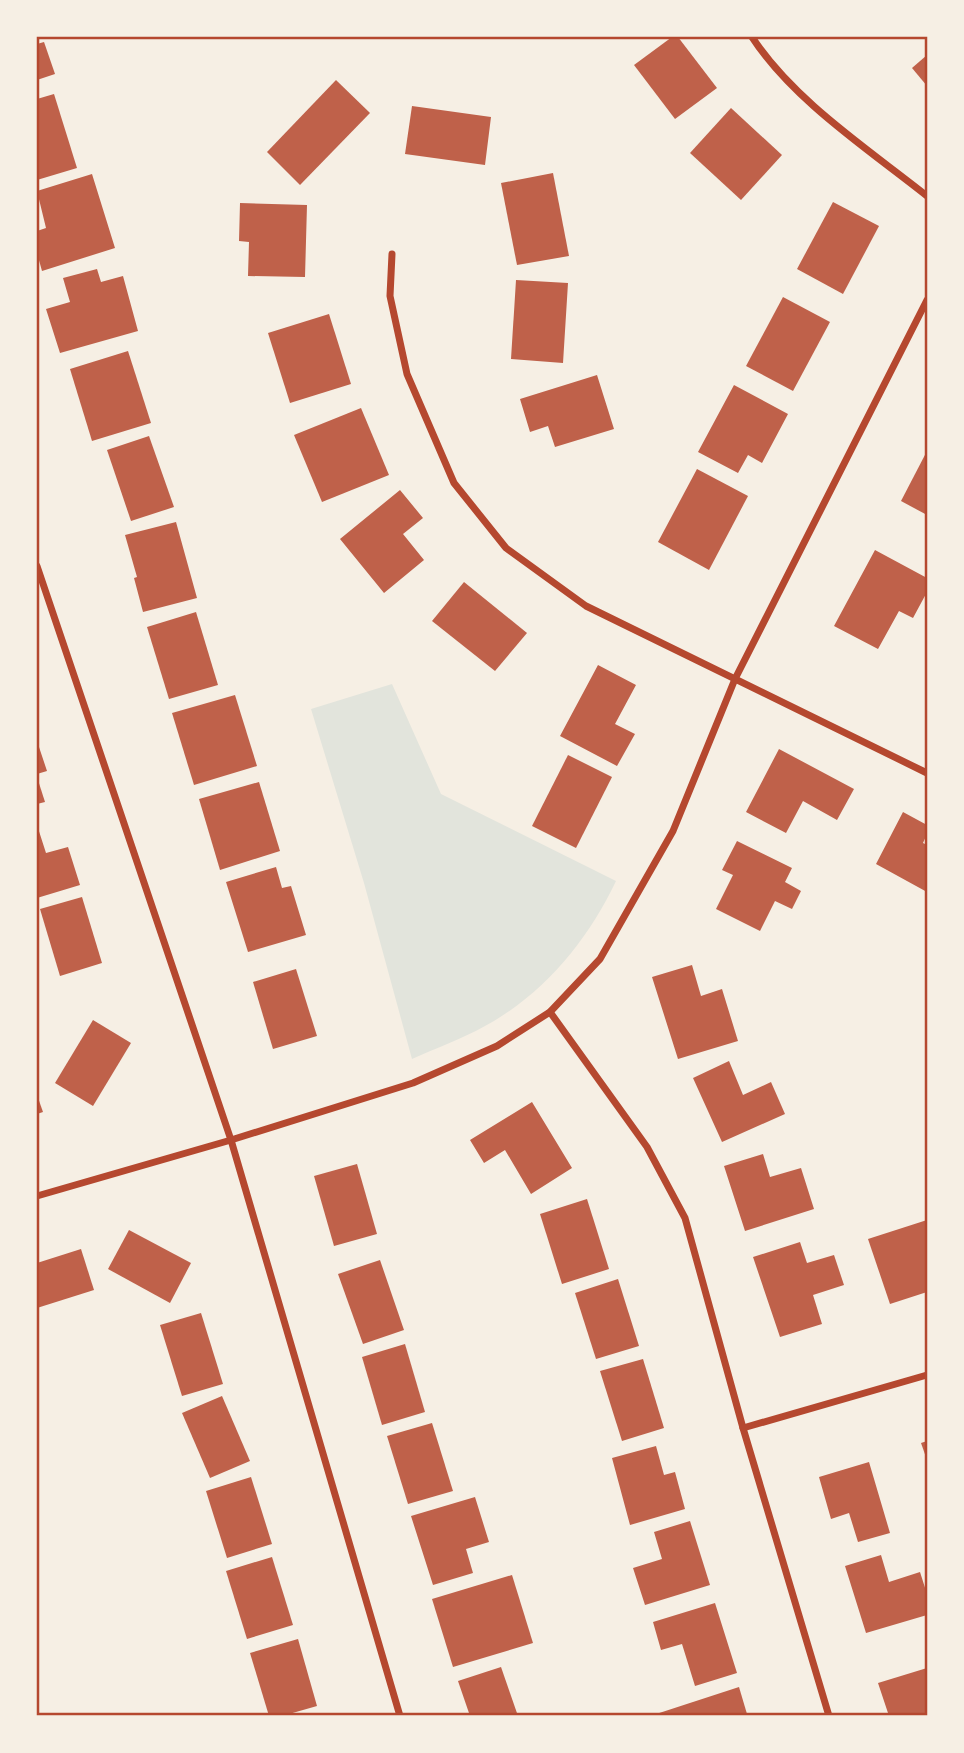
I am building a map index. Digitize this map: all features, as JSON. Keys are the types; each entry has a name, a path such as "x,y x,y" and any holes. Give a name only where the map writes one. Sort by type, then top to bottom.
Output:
{"street":[{"path":"752,37 764,56 804,98 927,196"},
{"path":"392,254 390,296 407,374 454,483 506,548 586,606 927,774"},
{"path":"37,1196 231,1140 413,1083 497,1046 550,1012 600,959 673,831 735,679 927,300"},
{"path":"37,566 231,1140 400,1716"},
{"path":"550,1012 647,1147 685,1218 743,1428 830,1716"},
{"path":"743,1428 927,1375"}],"shaded area":[{"path":"392,684 441,794 616,881 578,944 545,982 506,1013 476,1031 412,1059 364,883 311,709"}],"building":[{"path":"672,37 678,37 717,88 675,119 634,65"},
{"path":"44,42 55,74 37,80 37,44"},
{"path":"927,55 927,86 912,68"},
{"path":"336,80 370,113 300,185 267,152"},
{"path":"54,94 77,168 37,180 37,99"},
{"path":"412,106 491,117 485,165 405,154"},
{"path":"731,108 782,155 741,200 690,153"},
{"path":"553,173 569,256 517,265 501,183"},
{"path":"92,174 115,248 42,271 37,253 37,231 46,228 37,191"},
{"path":"833,202 879,226 843,294 797,269"},
{"path":"240,203 307,205 305,277 248,276 249,242 239,241"},
{"path":"97,269 101,282 123,276 138,331 60,353 46,309 70,302 63,278"},
{"path":"516,280 568,283 563,363 511,359"},
{"path":"783,297 830,322 793,391 746,366"},
{"path":"329,314 351,384 290,403 268,333"},
{"path":"128,351 151,423 92,441 70,369"},
{"path":"597,375 614,429 555,447 548,426 530,432 520,399"},
{"path":"734,385 788,414 762,463 748,455 738,473 698,452"},
{"path":"361,408 389,475 322,502 294,435"},
{"path":"149,436 174,507 131,521 107,450"},
{"path":"927,451 927,515 901,501"},
{"path":"697,469 748,496 709,570 658,542"},
{"path":"400,490 423,518 403,534 424,560 384,593 340,539"},
{"path":"176,522 197,598 143,612 134,578 137,577 125,535"},
{"path":"875,550 927,578 927,592 913,618 899,611 878,649 834,626"},
{"path":"464,582 527,633 495,671 432,621"},
{"path":"196,612 218,685 169,699 147,627"},
{"path":"598,665 636,685 615,724 635,734 617,766 560,736"},
{"path":"235,695 257,766 194,785 172,713"},
{"path":"37,741 47,771 37,774"},
{"path":"779,749 854,789 837,820 803,801 786,833 746,812"},
{"path":"568,755 612,777 576,848 532,826"},
{"path":"37,777 45,802 37,804"},
{"path":"259,782 280,851 220,870 199,799"},
{"path":"903,812 927,825 923,843 927,845 927,892 876,864"},
{"path":"37,825 46,853 68,847 80,885 37,898"},
{"path":"737,841 792,868 785,882 801,891 792,909 775,901 760,931 716,909 733,875 722,870"},
{"path":"276,867 282,888 291,886 306,935 248,952 226,882"},
{"path":"82,897 102,963 60,976 40,909"},
{"path":"692,965 701,996 722,989 738,1041 678,1059 652,977"},
{"path":"296,969 317,1036 273,1049 253,982"},
{"path":"93,1020 131,1043 93,1106 55,1083"},
{"path":"729,1061 743,1095 771,1082 785,1114 722,1142 693,1078"},
{"path":"37,1095 43,1112 37,1114"},
{"path":"532,1102 572,1168 531,1194 505,1150 484,1163 470,1140"},
{"path":"763,1154 770,1177 801,1168 814,1209 745,1231 724,1166"},
{"path":"357,1164 377,1234 334,1246 314,1176"},
{"path":"587,1199 609,1269 562,1284 540,1214"},
{"path":"927,1220 927,1292 890,1304 868,1239"},
{"path":"129,1230 191,1263 170,1303 108,1269"},
{"path":"800,1242 807,1263 834,1255 844,1285 813,1295 822,1324 780,1337 753,1257"},
{"path":"81,1249 94,1290 37,1308 37,1263"},
{"path":"380,1260 404,1330 363,1344 338,1274"},
{"path":"618,1279 639,1346 596,1359 575,1293"},
{"path":"201,1313 223,1384 182,1396 160,1325"},
{"path":"405,1344 425,1412 382,1425 362,1357"},
{"path":"643,1359 664,1428 622,1441 600,1371"},
{"path":"222,1396 250,1461 210,1478 182,1413"},
{"path":"432,1423 453,1491 408,1504 387,1436"},
{"path":"927,1441 927,1460 921,1443"},
{"path":"656,1446 664,1475 675,1472 685,1509 630,1525 612,1458"},
{"path":"869,1462 890,1533 858,1542 849,1513 831,1519 819,1477"},
{"path":"251,1477 272,1544 227,1558 206,1491"},
{"path":"475,1497 489,1542 466,1549 473,1573 433,1585 411,1516"},
{"path":"690,1521 710,1585 645,1605 633,1568 662,1559 654,1532"},
{"path":"881,1555 889,1582 920,1572 927,1594 927,1615 866,1633 845,1566"},
{"path":"272,1557 293,1625 247,1639 226,1571"},
{"path":"512,1575 533,1643 453,1667 432,1599"},
{"path":"715,1603 737,1673 695,1686 682,1644 661,1650 653,1622"},
{"path":"298,1639 317,1706 282,1716 269,1716 250,1653"},
{"path":"501,1667 518,1716 470,1716 458,1681"},
{"path":"927,1668 927,1716 889,1716 878,1683"},
{"path":"739,1687 747,1714 741,1716 650,1716"}]}
